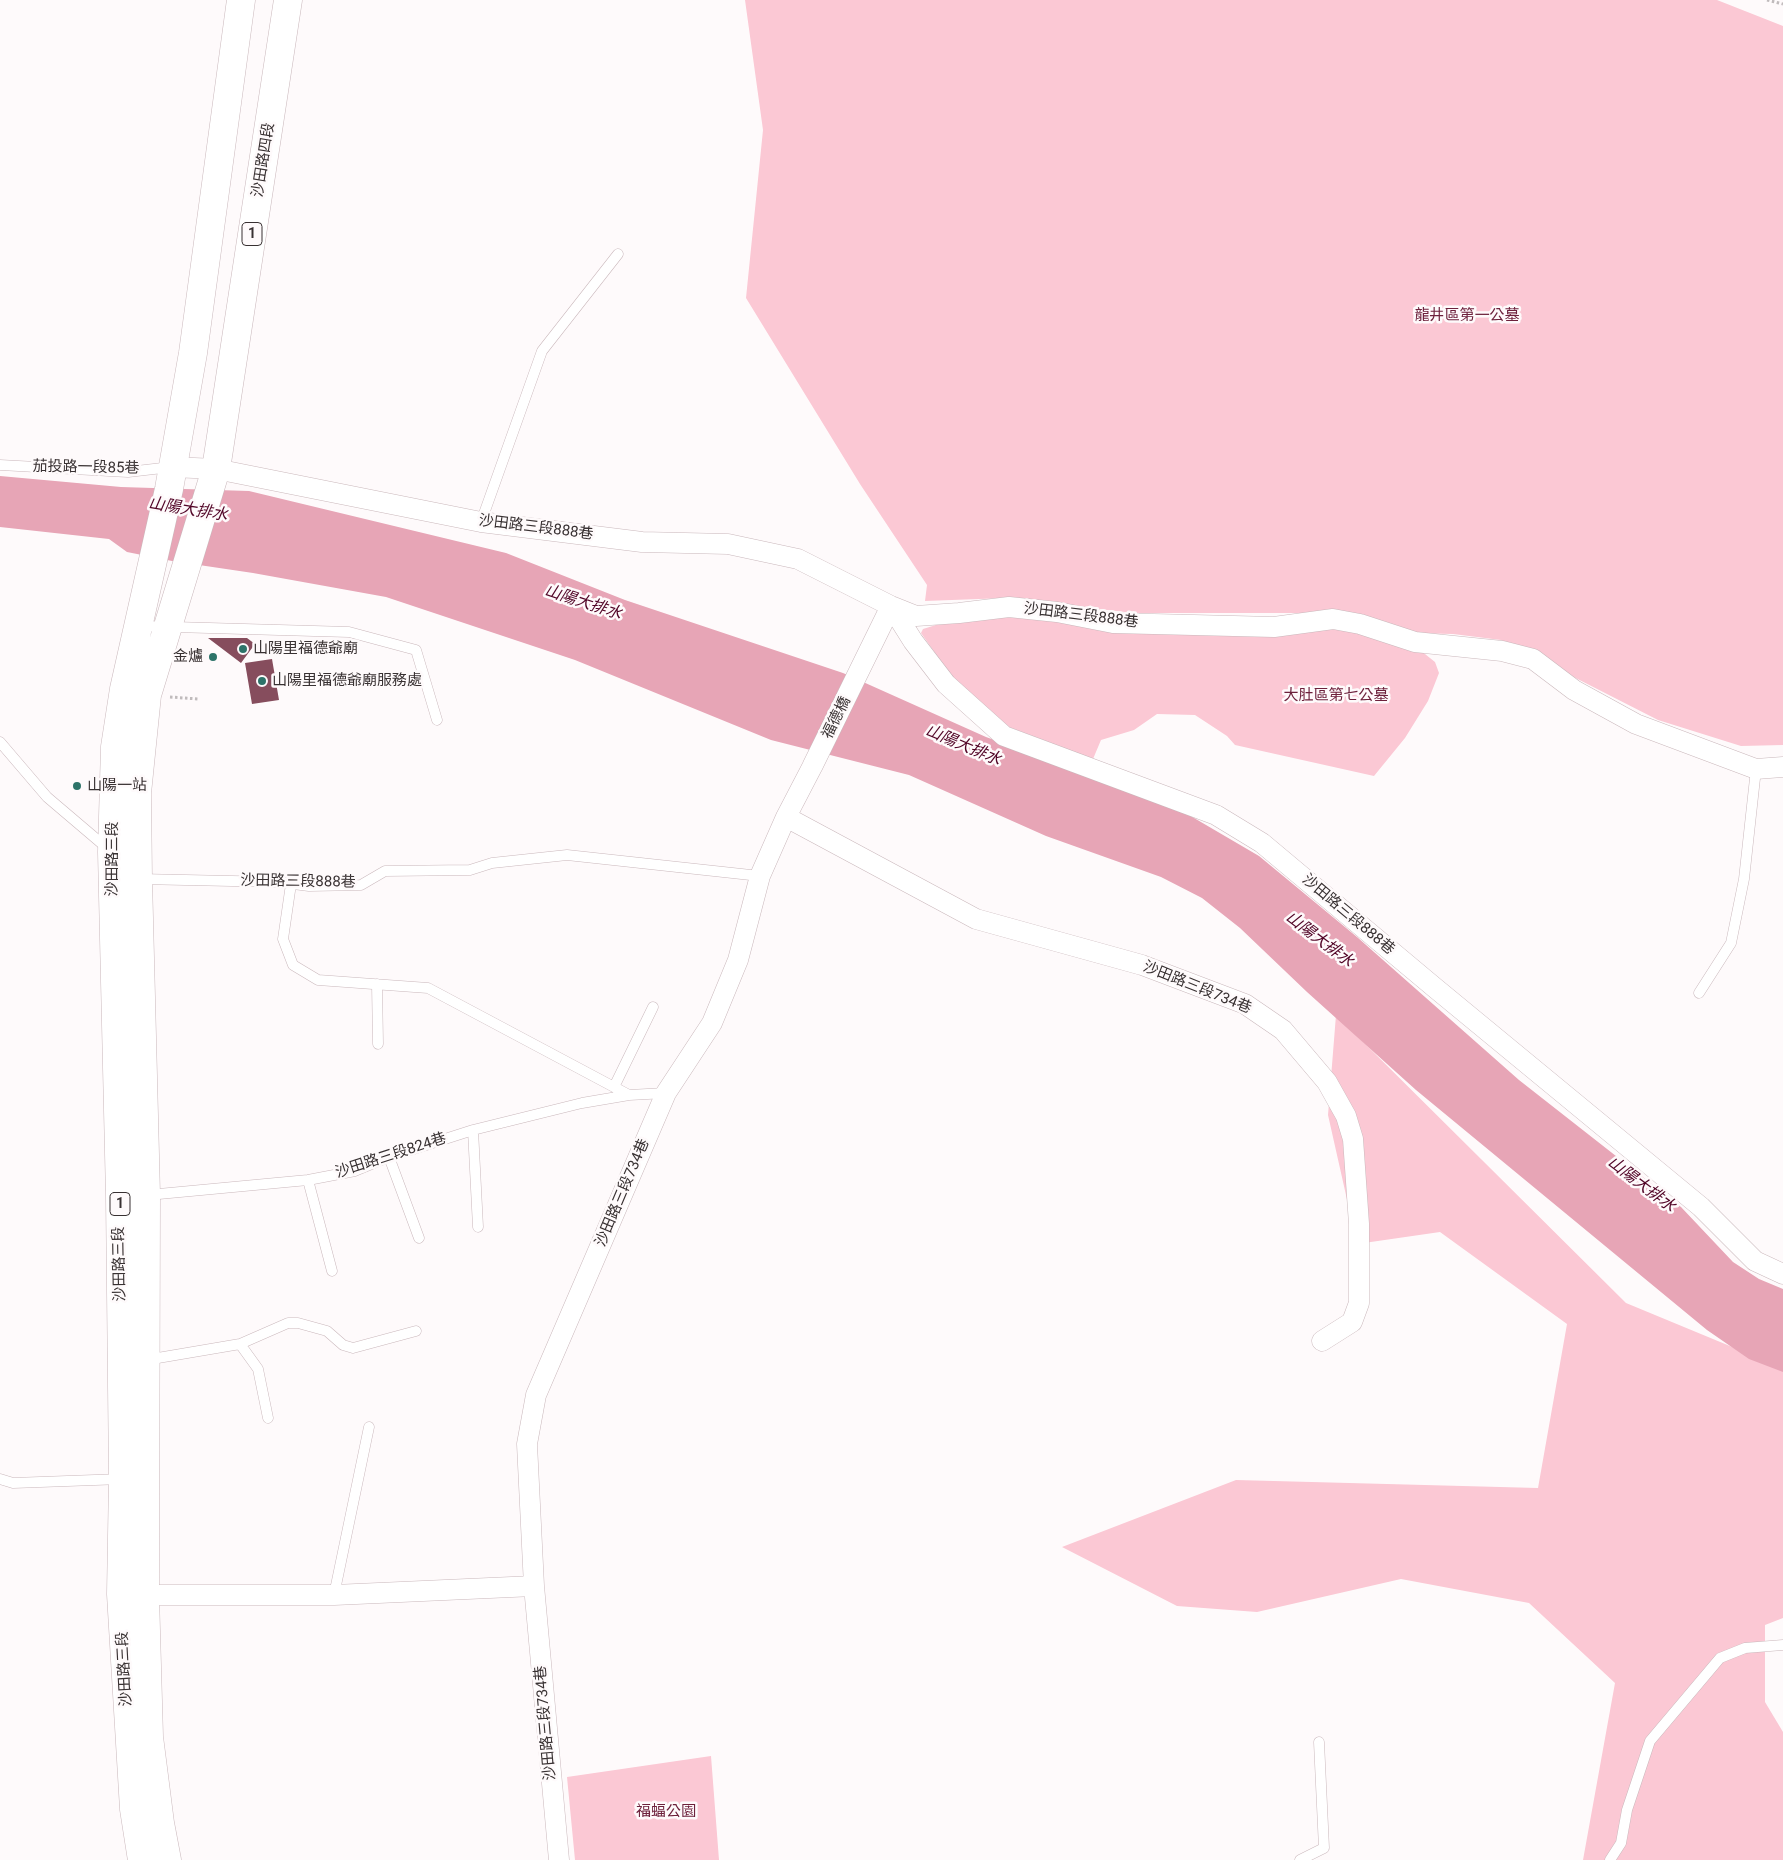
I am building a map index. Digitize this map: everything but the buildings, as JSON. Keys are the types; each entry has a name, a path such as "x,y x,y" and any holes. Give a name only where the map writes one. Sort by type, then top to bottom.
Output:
{"main road":[{"name":"1","path":"171,478 193,353 241,0"},
{"name":"沙田路四段","path":"216,469 288,0"},
{"name":"沙田路三段","path":"167,1860 148,1737 123,1479 133,1196 138,879 137,793 147,695 216,469"},
{"name":"沙田路三段","path":"142,1860 134,1809 133,1595 146,1361 133,1196 112,852 115,747 124,689 171,478"}],"street":[{"name":"沙田路三段888巷","path":"171,478 216,469 481,522 642,542 728,544 798,559 891,606 916,616 960,614 1009,607 1057,612 1113,623 1274,627 1333,619 1360,624 1415,642 1502,651 1533,660 1574,690 1636,724 1756,769 1783,767"},
{"name":"沙田路三段888巷","path":"891,606 913,641 946,684 1004,736 1216,815 1262,843 1702,1207 1755,1262 1783,1274"},
{"name":"福德橋","path":"812,767 891,606"},
{"name":"沙田路三段734巷","path":"559,1860 534,1586 527,1444 536,1395 666,1093 712,1022 738,960 760,876 786,817 812,767"},
{"name":"沙田路三段734巷","path":"786,817 976,919 1142,964 1245,1004 1283,1030 1327,1082 1346,1116 1353,1138 1359,1224 1359,1303 1352,1322 1322,1341"},
{"path":"133,1595 334,1595 534,1586"}],"lane":[{"path":"481,522 542,351 618,254"},
{"name":"茄投路一段85巷","path":"0,465 128,472 171,478"},
{"path":"138,626 349,632 416,650 437,720"},
{"path":"0,742 47,797 112,852 138,879"},
{"path":"1699,993 1731,943 1744,879 1756,769"},
{"name":"沙田路三段888巷","path":"138,879 309,886 361,884 385,871 470,870 492,863 567,855 760,876"},
{"path":"290,884 282,939 293,965 318,980 428,988 629,1095"},
{"path":"377,984 378,1044"},
{"path":"614,1087 653,1007"},
{"name":"沙田路三段824巷","path":"133,1196 308,1180 354,1171 389,1157 472,1130 582,1103 629,1095 666,1093"},
{"path":"472,1130 478,1227"},
{"path":"389,1157 419,1238"},
{"path":"308,1180 332,1271"},
{"path":"146,1361 240,1344 288,1323 298,1323 327,1332 343,1345 353,1348 416,1331"},
{"path":"240,1344 258,1369 268,1418"},
{"path":"334,1595 369,1427"},
{"path":"0,1479 13,1483 123,1479"},
{"path":"1610,1860 1621,1843 1627,1810 1650,1741 1720,1658 1745,1648 1783,1645"},
{"path":"1300,1860 1324,1848 1319,1742"}],"path":[{"path":"1767,0 1783,4"},
{"path":"147,695 198,699"}],"green space":[{"name":"龍井區第一公墓","path":"745,0 1717,0 1783,26 1783,745 1741,746 1658,720 1501,640 1453,634 1411,633 1354,613 1133,613 1006,598 925,601 927,585 860,484 746,298 763,130"},
{"name":"大肚區第七公墓","path":"989,616 1352,626 1420,650 1435,662 1439,673 1428,701 1405,738 1374,776 1235,745 1227,736 1195,715 1157,714 1134,730 1101,740 1093,759 1006,726 963,693 921,633 923,629 936,625"},
{"path":"1336,1015 1626,1303 1783,1368 1783,1618 1765,1625 1765,1702 1783,1732 1783,1860 1583,1860 1615,1683 1529,1603 1401,1579 1257,1612 1177,1606 1062,1547 1236,1480 1538,1488 1567,1324 1440,1232 1357,1244 1328,1115"},
{"name":"福蝠公園","path":"711,1756 719,1860 575,1860 567,1777"}],"water":[{"name":"山陽大排水","path":"0,476 121,487 249,491 506,553 625,600 843,673 986,737 1165,801 1259,856 1357,937 1519,1080 1681,1207 1733,1262 1759,1279 1783,1289 1783,1372 1749,1359 1707,1330 1416,1090 1307,992 1240,928 1202,898 1161,877 1046,836 909,775 771,740 575,660 386,597 127,552 109,539 0,527"}],"place":[{"name":"山陽里福德爺廟","path":"243,649"},
{"name":"金爐","path":"213,657"},
{"name":"山陽里福德爺廟服務處","path":"262,681"},
{"name":"山陽一站","path":"77,786"}]}
